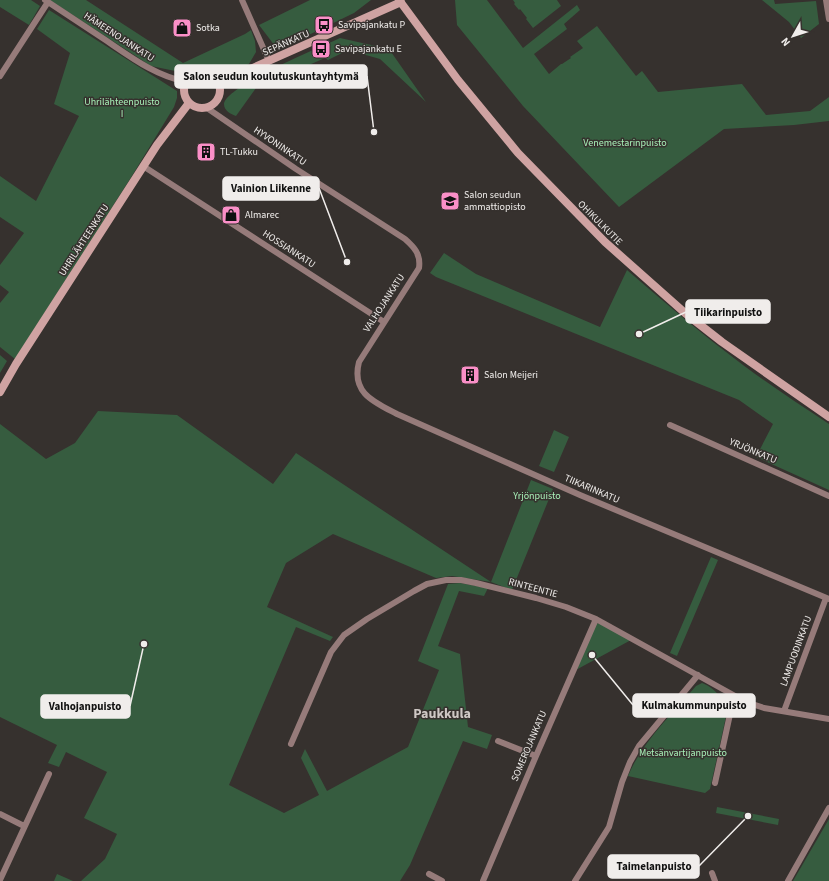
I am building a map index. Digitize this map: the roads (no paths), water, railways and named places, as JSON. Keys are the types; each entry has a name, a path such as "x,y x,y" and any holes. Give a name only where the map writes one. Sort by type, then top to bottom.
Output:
{"street":[{"path":"242,0 269,61"},
{"path":"826,0 829,19"},
{"path":"0,76 47,1"},
{"name":"HÄMEENOJANKATU","path":"47,1 156,72 187,82"},
{"name":"SEPÄNKATU","path":"219,83 401,1"},
{"name":"OHIKULKUTIE","path":"401,1 458,80 518,153 605,242 685,313 716,337 829,416"},
{"path":"206,73 216,78 219,83 220,95 217,101 207,108 198,108 189,102 185,92 187,82 195,74 206,73"},
{"name":"UHRILÄHTEENKATU","path":"0,392 16,364 157,145 189,102"},
{"name":"HYVONINKATU","path":"207,108 296,169 405,238"},
{"name":"HOSSIANKATU","path":"144,166 384,322"},
{"name":"VALHOJANKATU","path":"358,382 356,371 359,362 418,268 420,262 419,255 405,238"},
{"name":"TIIKARINKATU","path":"358,382 364,393 372,401 397,414 580,495 828,598"},
{"name":"YRJÖNKATU","path":"670,425 829,496"},
{"name":"RINTEENTIE","path":"291,744 331,652 339,642 351,630 367,619 427,584 446,580 460,580 476,583 551,603 596,619 734,696 764,708 829,720"},
{"name":"LAMPUODINKATU","path":"784,711 828,598"},
{"name":"SOMEROJANKATU","path":"483,881 596,619"},
{"path":"575,881 609,827 622,782 630,762 639,746 698,675"},
{"path":"715,783 734,696"},
{"path":"498,741 536,756"},
{"path":"0,880 49,774"},
{"path":"788,881 829,808"},
{"path":"0,814 24,826"},
{"path":"712,873 715,881"},
{"path":"429,874 442,881"}],"place":[{"name":"Savipajankatu P","path":"324,25"},
{"name":"Sotka","path":"182,28"},
{"name":"Savipajankatu E","path":"321,49"},
{"name":"Salon seudun koulutuskuntayhtymä","path":"374,132"},
{"name":"TL-Tukku","path":"206,152"},
{"name":"Salon seudun ammattiopisto","path":"450,201"},
{"name":"Almarec","path":"231,215"},
{"name":"Vainion Liikenne","path":"347,262"},
{"name":"Tiikarinpuisto","path":"639,334"},
{"name":"Salon Meijeri","path":"470,375"},
{"name":"Valhojanpuisto","path":"144,644"},
{"name":"Kulmakummunpuisto","path":"592,655"},
{"name":"Taimelanpuisto","path":"748,816"}],"district":[{"name":"Paukkula","path":"442,714"}],"park label":[{"name":"Uhrilähteenpuisto I","path":"122,108"},
{"name":"Venemestarinpuisto","path":"625,143"},
{"name":"Yrjönpuisto","path":"537,496"},
{"name":"Metsänvartijanpuisto","path":"683,753"}]}
